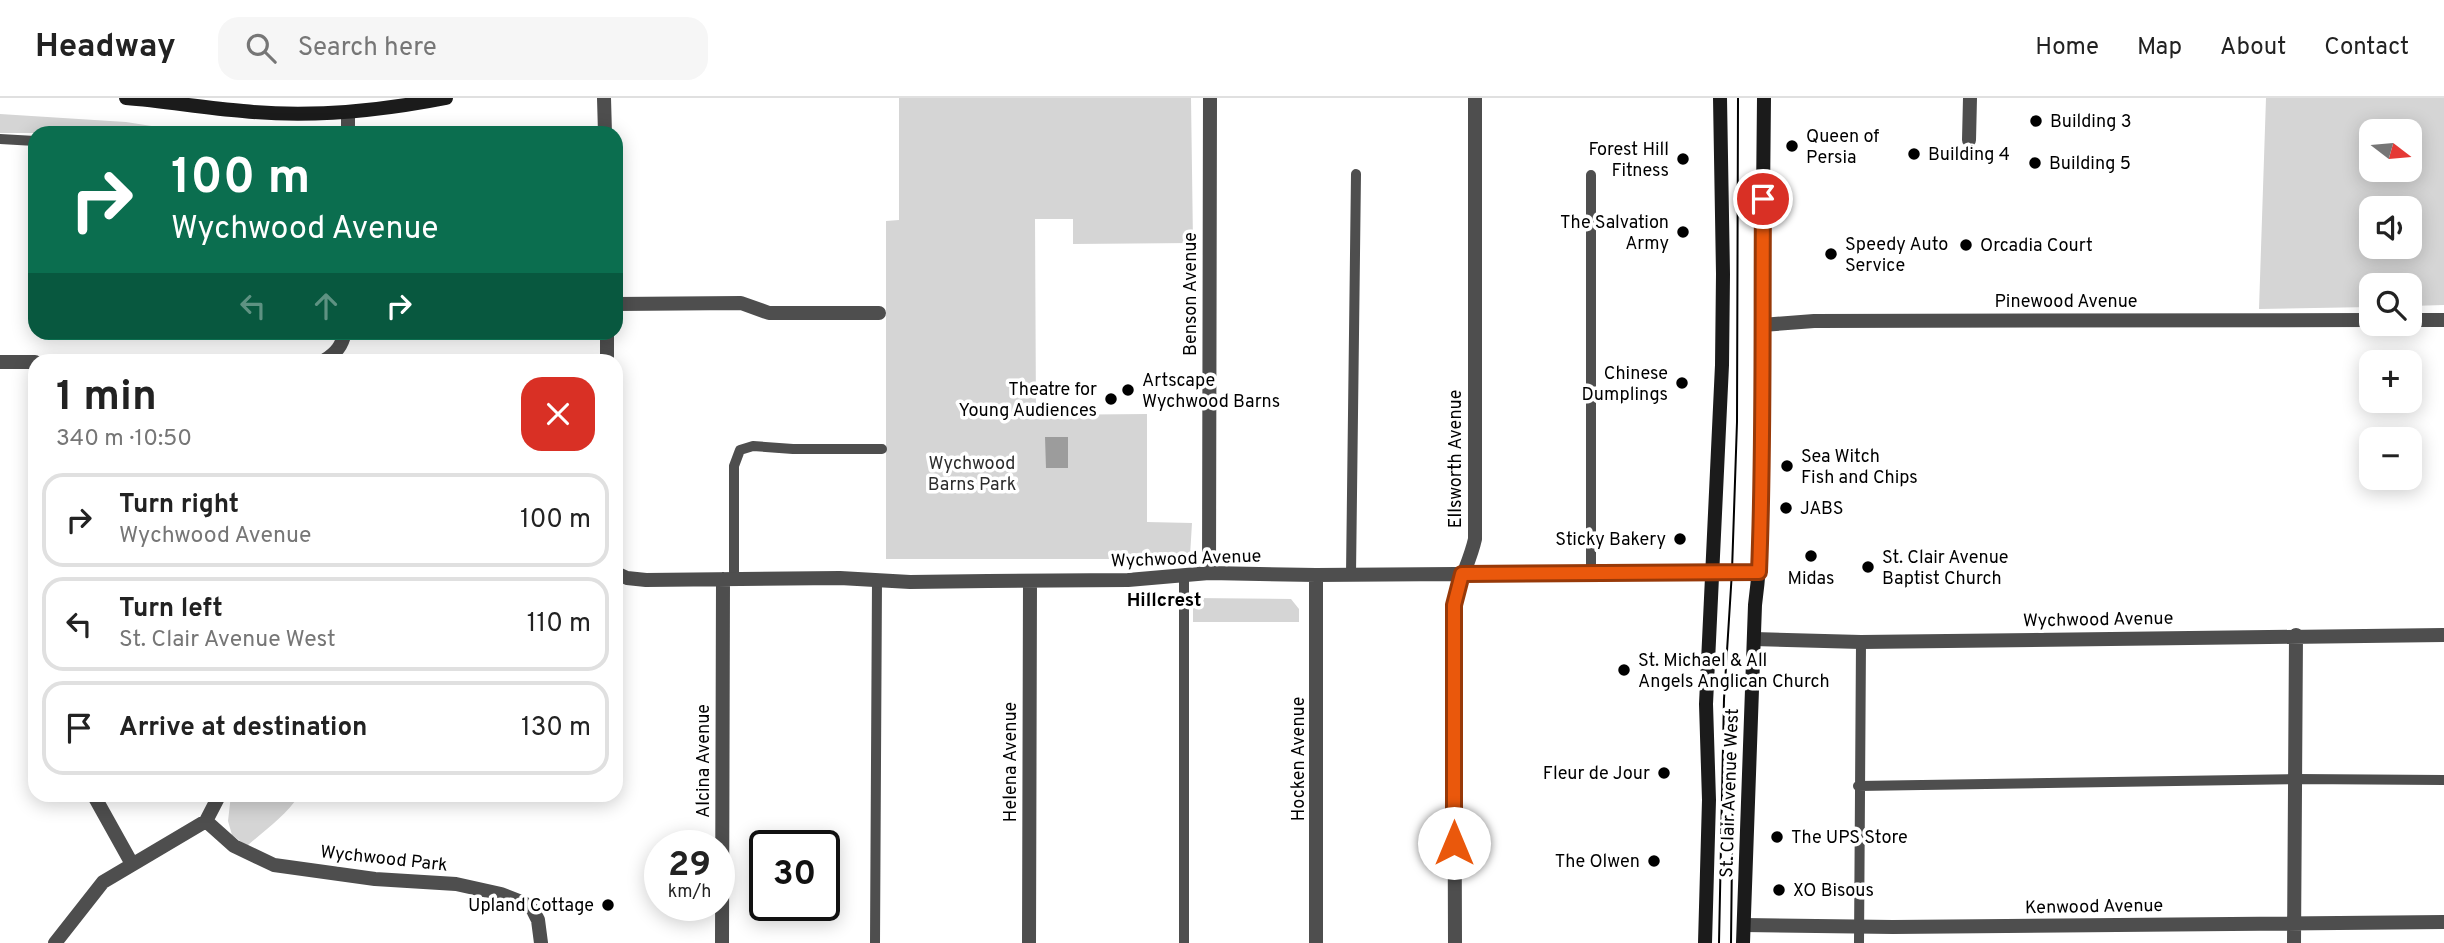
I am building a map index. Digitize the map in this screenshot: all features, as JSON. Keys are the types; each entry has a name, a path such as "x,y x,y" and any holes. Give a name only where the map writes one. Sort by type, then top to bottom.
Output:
{"main road":[{"path":"126,98 162,99 244,112 348,112 446,98"},
{"name":"St. Clair Avenue West","path":"1705,943 1709,800 1706,704 1722,365 1720,98"},
{"name":"St. Clair Avenue West","path":"1743,943 1755,605 1759,572 1764,440 1764,98"}],"street":[{"path":"604,98 605,126"},
{"name":"Benson Avenue","path":"1209,573 1210,98"},
{"name":"Ellsworth Avenue","path":"1455,943 1454,605 1475,539 1475,98"},
{"path":"1969,140 1970,98"},
{"path":"348,112 348,126"},
{"path":"623,304 741,303 769,313 879,313"},
{"name":"Pinewood Avenue","path":"1762,325 1814,321 2359,320"},
{"path":"2422,320 2444,320"},
{"path":"0,362 28,362"},
{"name":"Wychwood Avenue","path":"623,576 646,580 1128,580 1209,573 1316,575 1759,572"},
{"name":"Hocken Avenue","path":"1316,575 1317,943"},
{"name":"Alcina Avenue","path":"722,943 728,579"},
{"name":"Helena Avenue","path":"1029,943 1030,580"},
{"path":"2294,943 2296,635"},
{"name":"Wychwood Avenue","path":"1754,639 1861,642 2444,635"},
{"path":"97,802 132,864"},
{"path":"55,943 103,881 206,821 216,802"},
{"name":"Wychwood Park","path":"206,821 234,846 274,865 375,879 456,884 501,894 524,903 533,910 538,920 541,943"},
{"name":"Kenwood Avenue","path":"1744,925 2444,922"}],"lane":[{"path":"0,139 28,141"},
{"path":"1351,574 1356,174"},
{"path":"1591,174 1591,573"},
{"path":"728,579 734,466 740,450 753,446 882,449"},
{"path":"1184,576 1184,943"},
{"path":"875,943 877,580"},
{"path":"1859,943 1861,642"},
{"path":"1858,786 2295,779 2444,780"}],"green space":[{"name":"Wychwood Barns Park","path":"899,98 1191,98 1193,243 1073,244 1073,219 1035,219 1036,415 1147,414 1147,522 1192,523 1190,556 1122,559 886,559 886,221 899,220"},
{"path":"2266,98 2444,98 2444,305 2422,306 2422,273 2359,273 2359,307 2259,309"},
{"path":"0,114 152,126 28,126 28,133 0,133"},
{"path":"1193,598 1291,599 1299,609 1299,622 1193,622"},
{"path":"230,802 294,802 247,846 232,835 228,821"}],"shaded area":[{"path":"1045,437 1068,437 1068,468 1046,468"}],"tram line":[{"path":"1719,943 1724,699 1737,422 1738,98"},
{"path":"1731,943 1733,768"}],"place":[{"name":"Building 3","path":"2036,121"},
{"name":"Queen of Persia","path":"1792,146"},
{"name":"Building 4","path":"1914,154"},
{"name":"Forest Hill Fitness","path":"1683,159"},
{"name":"Building 5","path":"2035,163"},
{"name":"The Salvation Army","path":"1683,232"},
{"name":"Orcadia Court","path":"1966,245"},
{"name":"Speedy Auto Service","path":"1831,254"},
{"name":"Chinese Dumplings","path":"1682,383"},
{"name":"Artscape Wychwood Barns","path":"1128,390"},
{"name":"Theatre for Young Audiences","path":"1111,399"},
{"name":"Sea Witch Fish and Chips","path":"1787,466"},
{"name":"JABS","path":"1786,508"},
{"name":"Sticky Bakery","path":"1680,539"},
{"name":"Midas","path":"1811,556"},
{"name":"St. Clair Avenue Baptist Church","path":"1868,567"},
{"name":"St. Michael & All Angels Anglican Church","path":"1624,670"},
{"name":"Fleur de Jour","path":"1664,773"},
{"name":"The UPS Store","path":"1777,837"},
{"name":"The Olwen","path":"1654,861"},
{"name":"XO Bisous","path":"1779,890"},
{"name":"Upland Cottage","path":"608,905"}],"district":[{"name":"Hillcrest","path":"1164,599"}],"route":[{"path":"1454,843 1454,605 1462,574 1759,572 1764,440 1763,199"}]}
